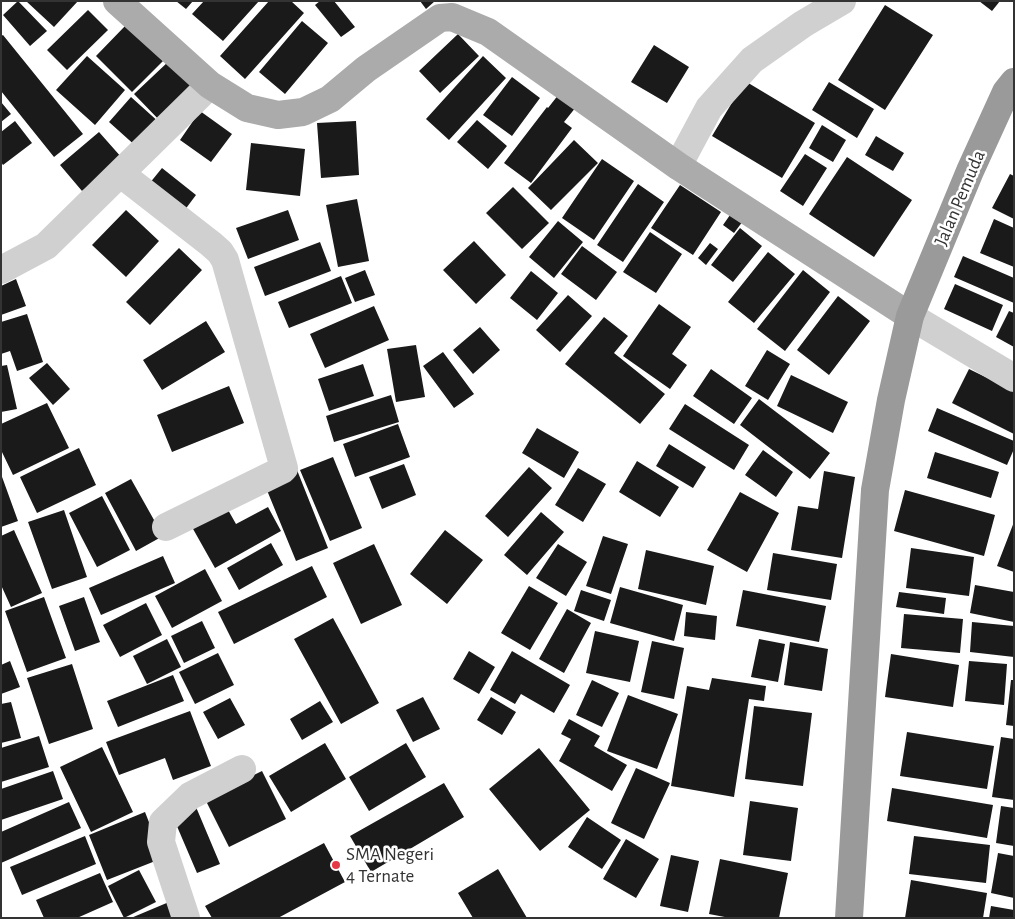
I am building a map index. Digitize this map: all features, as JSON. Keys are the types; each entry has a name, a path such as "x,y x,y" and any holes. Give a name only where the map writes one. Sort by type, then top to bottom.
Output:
{"highway":[{"name":"Jalan Pemuda","path":"848,918 875,490 891,400 910,316 970,171 1006,92 1014,82"}],"main road":[{"path":"117,1 210,85 247,108 278,115 303,112 330,99 366,68 440,18 446,9 488,32 678,166 910,316"}],"street":[{"path":"678,166 708,108 752,60 803,24 842,1"},
{"path":"1,270 46,246 210,85"},
{"path":"121,174 211,244 220,252 225,260 284,468 166,528"},
{"path":"910,316 1014,378"},
{"path":"186,918 161,842 163,822 190,796 242,769"}],"building":[{"path":"18,1 47,31 30,46 3,15"},
{"path":"26,1 78,1 54,27"},
{"path":"176,1 193,1 186,9"},
{"path":"204,1 259,1 223,41 192,14"},
{"path":"269,1 291,1 304,13 245,79 220,56"},
{"path":"320,1 334,1 355,27 341,37 315,5"},
{"path":"420,1 435,1 426,9"},
{"path":"979,1 1000,1 992,11"},
{"path":"885,5 933,35 885,110 838,80"},
{"path":"88,10 108,30 67,70 47,50"},
{"path":"302,21 328,43 285,94 259,72"},
{"path":"126,25 163,61 132,92 96,56"},
{"path":"458,34 479,56 440,93 419,71"},
{"path":"3,35 83,134 54,157 1,91 1,36"},
{"path":"654,45 689,67 667,103 631,82"},
{"path":"87,56 125,90 95,125 56,90"},
{"path":"483,56 506,78 449,140 426,119"},
{"path":"169,61 197,91 163,124 134,94"},
{"path":"512,77 540,98 512,136 483,115"},
{"path":"745,81 815,123 782,178 712,136"},
{"path":"829,82 874,109 857,138 812,110"},
{"path":"559,94 576,107 564,122 572,128 531,183 504,163"},
{"path":"131,97 161,124 138,148 109,122"},
{"path":"1,102 11,114 1,122"},
{"path":"200,111 232,134 211,162 180,140"},
{"path":"477,120 507,146 488,169 457,142"},
{"path":"15,121 32,143 3,165 1,162 1,132"},
{"path":"356,121 359,175 321,178 317,123"},
{"path":"822,125 846,140 833,162 809,148"},
{"path":"99,132 122,158 82,191 60,165"},
{"path":"876,136 904,153 893,171 865,155"},
{"path":"574,140 598,163 551,210 528,188"},
{"path":"251,143 305,149 300,196 246,190"},
{"path":"805,154 827,168 803,206 780,191"},
{"path":"847,157 912,200 874,257 809,214"},
{"path":"602,159 634,181 594,240 562,218"},
{"path":"162,168 196,195 184,211 149,184"},
{"path":"1010,174 1014,176 1014,219 992,208"},
{"path":"638,184 664,202 623,262 597,245"},
{"path":"680,185 721,212 693,255 651,228"},
{"path":"513,187 549,223 522,249 486,213"},
{"path":"357,199 369,261 338,267 326,205"},
{"path":"737,205 749,213 734,233 723,225"},
{"path":"126,210 159,241 126,277 92,245"},
{"path":"288,210 299,240 248,259 236,228"},
{"path":"994,219 1014,228 1014,267 980,253"},
{"path":"558,221 583,242 554,278 529,257"},
{"path":"740,228 762,246 733,282 711,265"},
{"path":"650,232 682,254 656,293 623,272"},
{"path":"474,241 506,275 476,304 443,270"},
{"path":"320,242 331,271 265,296 254,267"},
{"path":"710,243 718,249 706,265 698,258"},
{"path":"582,246 617,272 596,300 561,274"},
{"path":"179,248 202,270 150,325 126,302"},
{"path":"768,252 795,274 754,323 728,302"},
{"path":"963,256 1014,278 1014,303 954,277"},
{"path":"365,270 375,295 355,302 345,278"},
{"path":"803,270 830,292 785,351 757,329"},
{"path":"531,271 558,293 537,320 510,298"},
{"path":"341,276 352,303 289,328 278,302"},
{"path":"16,279 26,306 1,315 1,286"},
{"path":"955,284 1003,305 992,331 944,309"},
{"path":"568,295 592,316 560,352 536,330"},
{"path":"838,296 870,321 829,375 797,350"},
{"path":"659,304 691,327 672,354 687,365 670,389 623,356"},
{"path":"374,306 389,340 325,368 310,334"},
{"path":"1009,311 1014,313 1014,347 996,337"},
{"path":"27,314 43,362 17,371 10,351 1,354 1,322"},
{"path":"604,317 628,336 614,353 665,394 640,424 565,364"},
{"path":"206,321 225,352 162,390 143,360"},
{"path":"480,327 500,350 473,374 453,350"},
{"path":"416,345 425,397 396,402 387,349"},
{"path":"767,350 790,364 768,400 745,386"},
{"path":"443,352 474,394 454,408 423,366"},
{"path":"47,363 70,389 53,405 29,378"},
{"path":"363,364 374,396 329,411 318,379"},
{"path":"7,365 17,409 1,412 1,366"},
{"path":"711,369 752,398 734,424 693,396"},
{"path":"969,369 1014,391 1014,434 952,403"},
{"path":"791,375 848,402 833,433 777,406"},
{"path":"229,386 244,423 172,452 157,415"},
{"path":"391,395 399,422 334,442 326,416"},
{"path":"759,399 830,453 810,479 740,425"},
{"path":"47,403 69,448 13,475 1,450 1,424"},
{"path":"685,404 749,445 734,470 669,429"},
{"path":"937,408 1014,441 1014,449 1007,465 928,431"},
{"path":"398,424 410,457 355,477 343,444"},
{"path":"537,428 579,452 564,478 522,453"},
{"path":"669,444 706,467 693,488 656,466"},
{"path":"79,448 96,485 37,513 20,477"},
{"path":"763,450 793,472 776,497 745,475"},
{"path":"935,452 999,472 991,498 927,478"},
{"path":"333,457 362,528 330,541 300,470"},
{"path":"637,461 679,487 660,517 619,492"},
{"path":"404,464 416,495 382,509 369,477"},
{"path":"529,467 552,488 508,537 485,516"},
{"path":"578,468 606,484 583,522 555,505"},
{"path":"297,470 328,548 296,561 264,483"},
{"path":"824,471 855,477 842,558 791,550 798,506 818,509"},
{"path":"1,474 18,521 1,527"},
{"path":"131,479 163,536 136,551 105,493"},
{"path":"905,490 995,515 984,556 894,531"},
{"path":"740,492 779,513 747,572 707,550"},
{"path":"102,496 130,550 97,567 69,513"},
{"path":"223,501 236,524 268,507 281,531 215,568 188,520"},
{"path":"64,510 87,577 52,589 28,522"},
{"path":"541,512 564,532 527,575 504,555"},
{"path":"1014,522 1014,572 997,566"},
{"path":"14,530 42,593 11,607 1,585 1,536"},
{"path":"445,530 483,560 447,604 410,574"},
{"path":"603,536 628,544 611,594 586,586"},
{"path":"271,543 283,565 239,590 227,568"},
{"path":"374,544 402,605 361,624 333,563"},
{"path":"558,544 587,562 566,596 536,578"},
{"path":"911,548 974,557 969,596 906,588"},
{"path":"646,550 714,566 706,605 638,589"},
{"path":"773,553 837,564 831,600 767,590"},
{"path":"163,556 175,583 101,615 89,588"},
{"path":"312,566 327,597 234,644 218,612"},
{"path":"205,569 222,601 172,628 155,596"},
{"path":"975,585 1014,592 1014,622 970,613"},
{"path":"529,586 558,603 530,650 501,633"},
{"path":"620,587 683,605 674,641 610,623"},
{"path":"581,590 611,600 604,621 574,611"},
{"path":"743,590 826,606 819,642 736,626"},
{"path":"899,592 946,598 944,614 896,607"},
{"path":"44,597 66,658 27,672 5,611"},
{"path":"84,597 100,642 75,651 59,606"},
{"path":"146,603 162,635 120,657 103,625"},
{"path":"567,609 591,623 564,673 539,659"},
{"path":"686,612 717,616 715,640 684,636"},
{"path":"904,614 963,619 960,653 901,648"},
{"path":"333,618 379,703 341,724 294,639"},
{"path":"202,621 215,648 184,663 171,636"},
{"path":"972,622 1014,626 1014,657 970,652"},
{"path":"595,631 639,641 630,682 586,673"},
{"path":"167,639 181,667 147,684 133,656"},
{"path":"759,639 785,644 778,682 751,677"},
{"path":"652,641 684,648 674,699 641,692"},
{"path":"790,642 828,649 822,691 784,685"},
{"path":"469,651 495,667 479,694 453,679"},
{"path":"512,651 570,685 554,713 521,694 515,704 490,690"},
{"path":"218,653 234,685 195,704 179,672"},
{"path":"891,654 959,665 953,707 885,697"},
{"path":"10,661 20,687 1,694 1,665"},
{"path":"969,661 1007,664 1004,705 965,701"},
{"path":"72,664 93,729 49,744 27,678"},
{"path":"173,675 184,701 118,727 107,701"},
{"path":"712,678 766,686 764,701 749,699 734,797 671,786 687,686 709,690"},
{"path":"592,680 619,693 602,727 576,715"},
{"path":"1011,680 1014,680 1014,726 1006,725"},
{"path":"628,695 678,714 657,769 607,751"},
{"path":"423,697 440,729 413,742 396,710"},
{"path":"491,697 516,712 502,735 477,720"},
{"path":"230,698 245,725 218,739 203,712"},
{"path":"320,701 333,722 302,740 290,719"},
{"path":"11,702 21,738 1,743 1,704"},
{"path":"754,706 812,713 803,786 745,779"},
{"path":"190,711 211,766 173,780 165,758 119,775 106,742"},
{"path":"569,719 600,736 594,746 627,765 612,791 559,761 571,739 561,734"},
{"path":"907,732 994,746 987,789 900,776"},
{"path":"39,736 49,767 1,782 1,748"},
{"path":"1001,737 1014,739 1014,800 992,797"},
{"path":"325,743 346,779 291,812 269,776"},
{"path":"406,743 426,777 369,811 349,777"},
{"path":"102,747 133,812 91,832 60,767"},
{"path":"539,748 590,810 540,851 489,789"},
{"path":"636,768 670,783 644,839 611,823"},
{"path":"53,771 63,799 1,820 1,789"},
{"path":"262,771 286,819 229,847 205,799"},
{"path":"444,783 464,817 371,872 350,836"},
{"path":"892,788 993,805 987,838 887,821"},
{"path":"750,801 798,808 791,861 743,855"},
{"path":"69,802 81,828 1,863 1,832"},
{"path":"1001,806 1014,808 1014,846 996,843"},
{"path":"196,807 220,864 197,873 173,817"},
{"path":"145,812 163,858 107,880 89,835"},
{"path":"587,817 621,840 602,869 568,847"},
{"path":"85,836 96,864 22,895 10,867"},
{"path":"914,836 990,845 986,883 909,874"},
{"path":"626,839 659,859 636,898 603,879"},
{"path":"324,843 345,882 278,918 212,918 205,906"},
{"path":"998,853 1014,856 1014,898 991,893"},
{"path":"671,855 699,861 688,912 660,906"},
{"path":"720,859 788,873 779,918 730,918 709,914"},
{"path":"498,869 527,918 473,918 458,893"},
{"path":"139,870 156,902 124,918 108,886"},
{"path":"100,873 113,902 77,918 44,918 36,900"},
{"path":"911,880 987,893 983,918 905,918"},
{"path":"169,902 175,918 131,918"},
{"path":"991,906 1014,910 1014,918 989,918"}],"place":[{"name":"SMA Negeri 4 Ternate","path":"336,865"}]}
